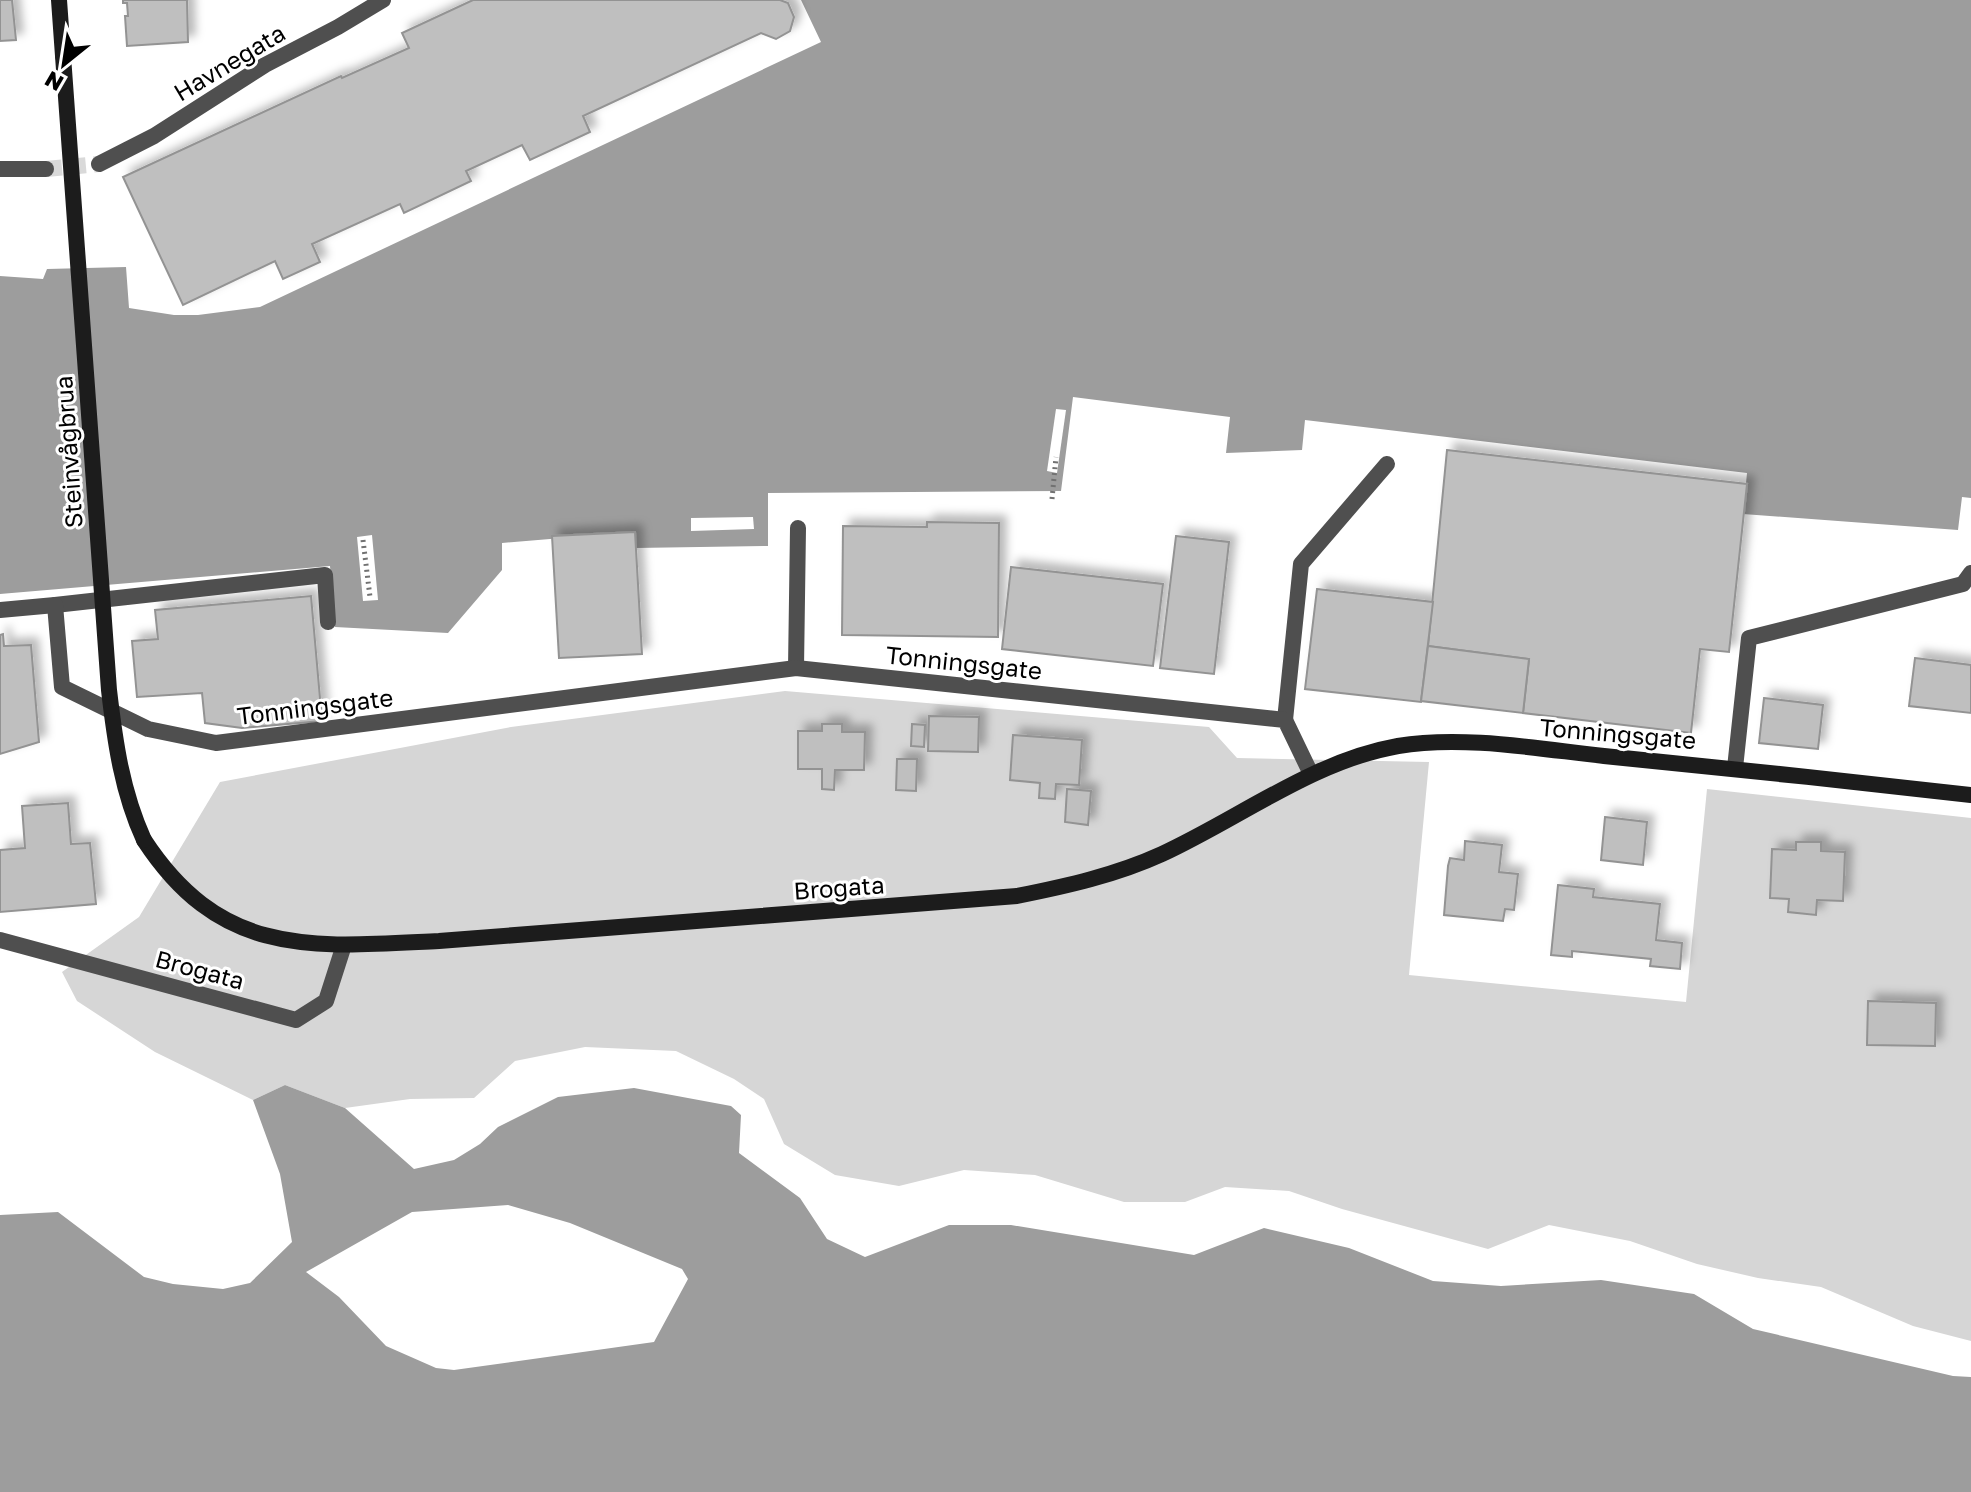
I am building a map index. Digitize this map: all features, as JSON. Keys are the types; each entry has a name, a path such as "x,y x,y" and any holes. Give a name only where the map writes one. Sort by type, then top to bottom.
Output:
{"main road":[{"name":"Steinvågbrua","path":"59,0 109,690 123,785 144,840"},
{"name":"Tonningsgate","path":"1311,774 1400,746 1440,743 1735,768 1971,795"},
{"name":"Brogata","path":"144,840 161,866 189,896 205,909 242,929 295,943 344,945 439,941 1017,896 1063,887 1161,855 1311,774"}],"street":[{"name":"Havnegata","path":"99,164 154,136 265,65 383,0"},
{"path":"0,169 46,169"},
{"path":"1311,774 1285,720 1301,564 1387,464"},
{"path":"796,668 798,528"},
{"path":"1735,768 1749,638 1963,584 1971,573"},
{"path":"0,610 325,575 328,622"},
{"name":"Tonningsgate","path":"55,605 62,687 148,729 216,743 796,668 1285,720"},
{"name":"Brogata","path":"0,940 296,1020 326,1001 344,945"}],"path":[{"path":"1052,499 1056,457"},
{"path":"363,540 370,597"}],"shaded area":[{"path":"801,0 1971,0 1971,498 1962,497 1958,530 1743,514 1747,473 1305,420 1302,450 1226,453 1230,417 1073,397 1061,491 768,493 768,546 635,548 634,532 502,543 502,570 448,633 335,627 330,566 0,594 0,276 43,279 47,269 126,267 129,308 174,315 198,315 260,307 821,42"},
{"path":"785,691 1209,727 1237,758 1429,762 1409,975 1686,1002 1707,789 1971,818 1971,1341 1913,1326 1821,1287 1758,1278 1697,1264 1630,1241 1549,1225 1488,1249 1342,1209 1289,1191 1225,1187 1185,1202 1124,1202 1035,1175 964,1170 899,1186 835,1175 784,1144 764,1099 734,1079 676,1051 585,1047 515,1061 474,1098 410,1099 345,1108 285,1085 253,1100 155,1052 77,1001 62,972 139,917 220,782 511,727"},
{"path":"285,1085 345,1108 414,1169 454,1160 480,1144 498,1127 558,1097 634,1088 731,1106 741,1115 739,1153 800,1198 827,1239 865,1257 949,1225 1011,1225 1194,1255 1264,1228 1349,1248 1433,1281 1501,1286 1601,1280 1694,1294 1753,1329 1953,1376 1971,1377 1971,1492 0,1492 0,1215 58,1212 144,1277 173,1284 223,1289 250,1283 292,1242 280,1174 253,1100","holes":["508,1205 570,1223 682,1269 688,1279 654,1342 454,1370 436,1368 386,1346 339,1297 306,1272 412,1212"]}],"pier":[{"path":"1056,409 1066,410 1057,473 1047,471"},
{"path":"753,517 754,529 691,531 691,518"},
{"path":"372,535 378,600 363,601 357,537"}],"building":[{"path":"0,0 12,0 16,40 0,41"},
{"path":"123,0 187,0 188,42 127,46 127,3"},
{"path":"473,0 780,0 788,3 794,17 790,31 776,39 761,33 583,116 590,132 530,160 522,145 466,171 471,181 404,213 400,204 312,244 320,262 283,279 275,261 183,305 123,177 341,76 409,48 402,33"},
{"path":"1447,450 1747,484 1729,652 1700,649 1691,733 1523,713 1529,659 1428,646"},
{"path":"927,522 999,523 998,637 842,635 843,526 927,527"},
{"path":"635,532 642,654 559,658 552,536"},
{"path":"1176,536 1229,542 1214,674 1160,668"},
{"path":"1011,567 1163,584 1153,666 1002,649"},
{"path":"1317,589 1433,602 1421,702 1305,689"},
{"path":"311,596 322,721 242,728 205,723 202,693 137,697 132,641 158,639 155,610"},
{"path":"3,634 4,646 31,645 39,742 0,754 0,635"},
{"path":"1428,646 1529,659 1523,713 1421,701"},
{"path":"1915,658 1971,665 1971,713 1909,706"},
{"path":"1764,698 1823,705 1818,749 1759,743"},
{"path":"929,716 979,717 978,752 928,751"},
{"path":"822,724 842,724 842,732 865,732 864,770 835,770 834,790 822,789 822,769 798,769 798,731 822,731"},
{"path":"912,724 925,725 924,747 911,746"},
{"path":"1013,735 1082,740 1079,785 1056,784 1055,799 1039,798 1040,783 1010,780"},
{"path":"897,759 917,759 916,791 896,790"},
{"path":"1067,789 1091,791 1088,825 1065,822"},
{"path":"68,803 71,844 90,843 96,904 0,912 0,850 25,848 22,806"},
{"path":"1605,817 1647,822 1643,865 1601,860"},
{"path":"1465,841 1502,845 1499,872 1518,874 1514,910 1505,909 1503,921 1444,915 1450,858 1464,860"},
{"path":"1796,842 1821,842 1821,851 1845,852 1843,901 1817,900 1816,915 1788,912 1789,899 1770,898 1772,849 1796,850"},
{"path":"1558,885 1594,889 1593,897 1660,904 1656,940 1682,943 1680,969 1650,966 1651,959 1572,951 1572,957 1551,955"},
{"path":"1868,1001 1936,1003 1935,1046 1867,1045"}],"tunnel":[{"path":"46,169 99,164"}]}
